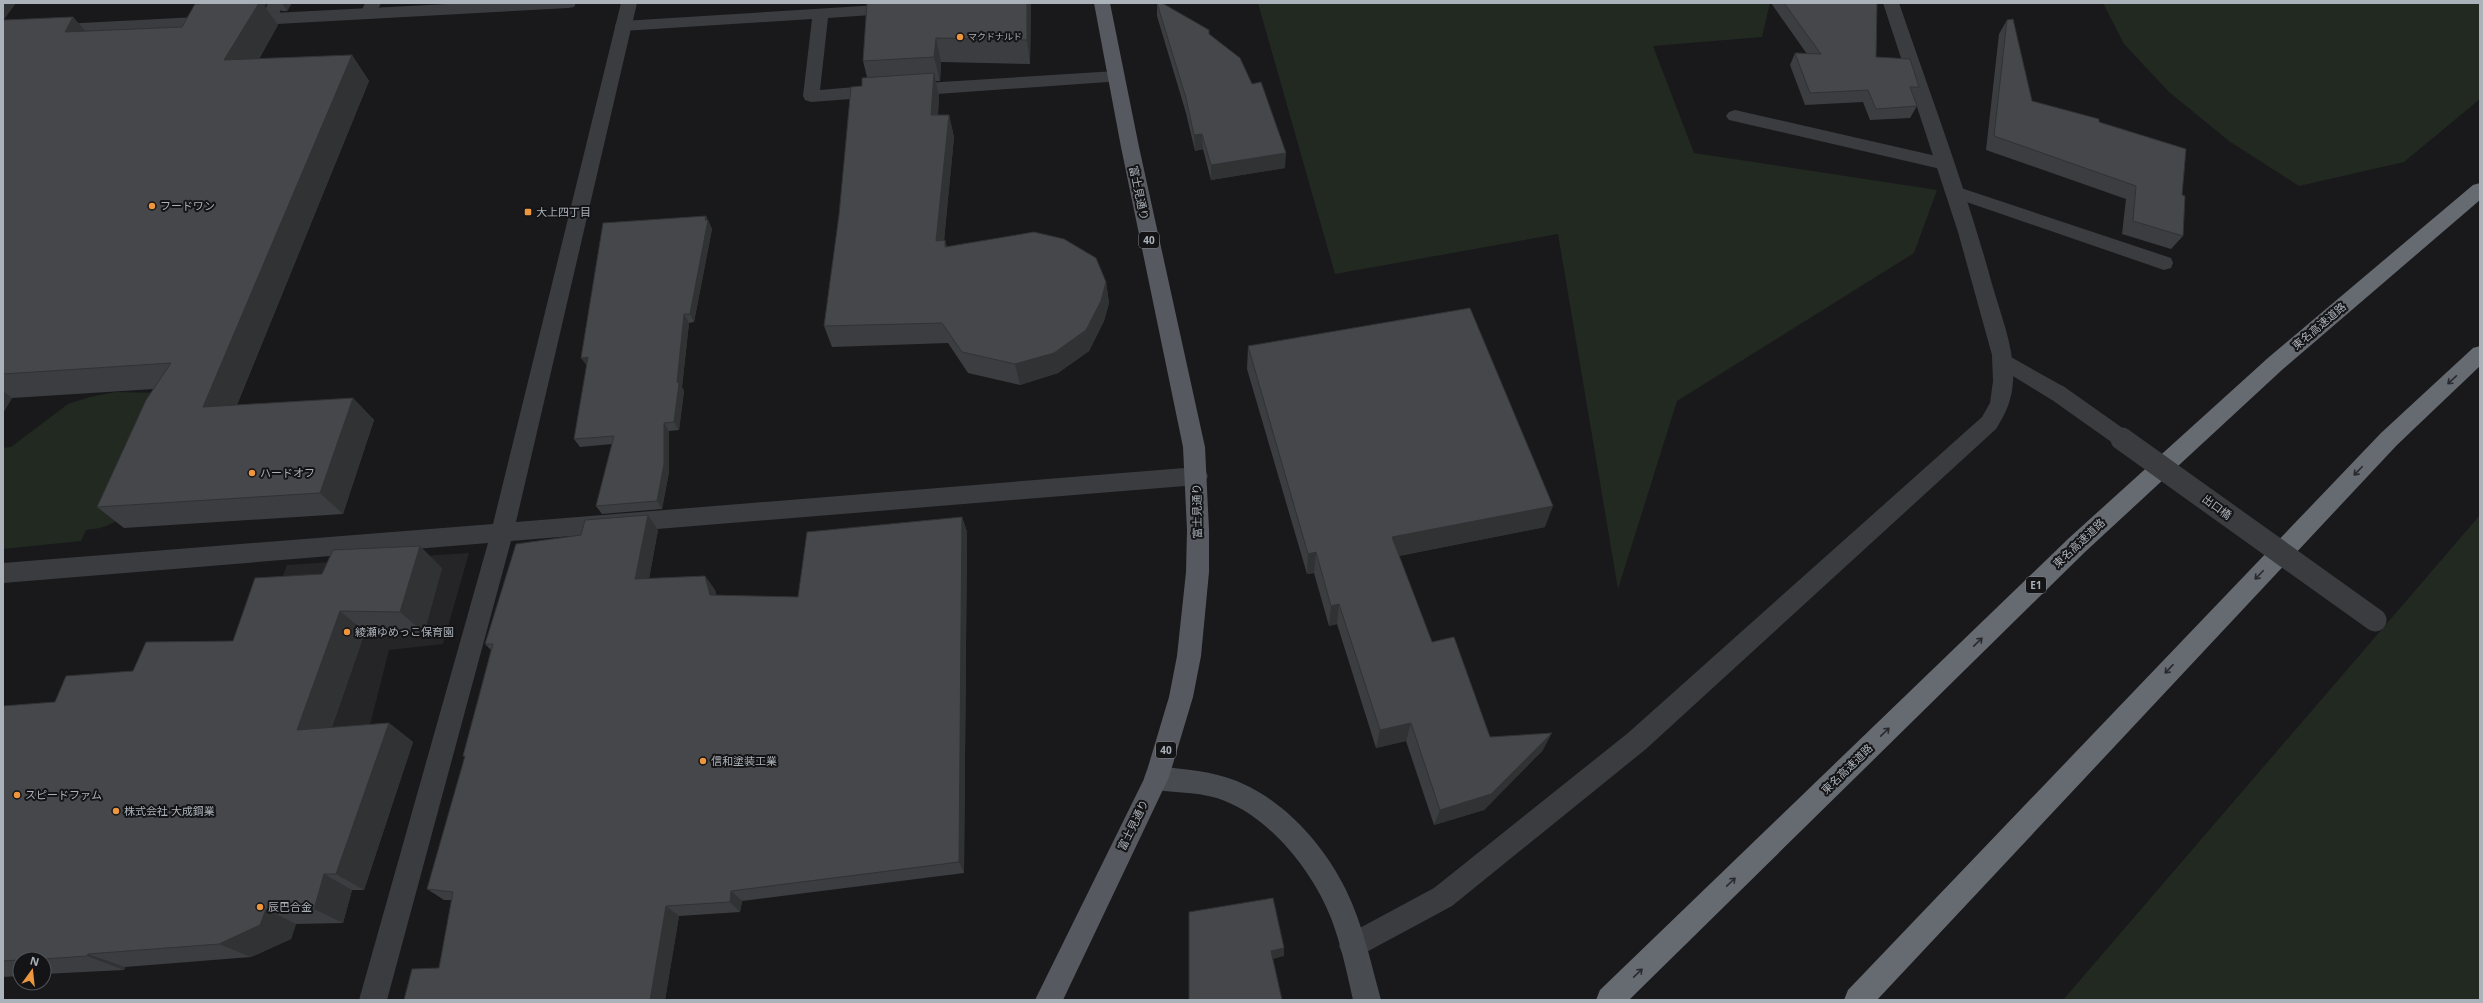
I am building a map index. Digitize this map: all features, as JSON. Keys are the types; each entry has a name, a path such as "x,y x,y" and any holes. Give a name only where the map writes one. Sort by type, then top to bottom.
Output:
{"highway":[{"name":"東名高速道路","path":"1610,1000 2077,544 2276,363 2480,190"},
{"path":"1858,1000 2378,450 2480,354"}],"main road":[{"name":"富士見通り","path":"1049,1000 1156,778 1171,735 1179,701 1192,626 1197,549 1194,447 1116,77 1102,3"}],"street":[{"path":"3,33 201,16 269,19 370,8 568,3"},
{"path":"373,1000 502,532 629,3"},
{"path":"1355,954 1443,896 1637,741 1989,423 2000,404 2003,381 2002,360 1968,232 1891,3"},
{"path":"3,573 1196,476"},
{"path":"1156,778 1225,788 1252,801 1276,821 1320,872 1344,917 1367,1000"}],"lane":[{"path":"269,19 276,3"},
{"path":"623,26 914,7"},
{"path":"821,13 811,96 1116,77"},
{"path":"14,48 26,32"},
{"path":"1735,116 1945,164"},
{"path":"1955,192 2164,263"},
{"name":"出口橋","path":"2002,360 2059,394 2375,620"}],"shaded area":[{"path":"1258,3 1770,3 1762,37 1653,46 1694,153 1937,190 1914,253 1677,401 1618,589 1558,234 1335,274"},
{"path":"2103,3 2480,3 2480,99 2404,162 2299,186 2229,141 2169,92 2124,44"},
{"path":"115,392 167,393 144,442 126,443 123,450 122,465 126,482 135,505 113,523 101,528 86,530 81,541 3,549 3,448 11,447 68,404 90,397"},
{"path":"2480,515 2480,1000 2063,1000"},
{"path":"469,553 443,644 389,650 369,729 224,734 287,565"}],"building":[{"path":"259,3 224,60 352,55 203,407 353,398 320,493 97,507 146,400 171,363 3,374 3,21 73,17 65,32 182,27 195,4"},
{"path":"867,3 1027,3 1027,40 936,38 934,57 863,61"},
{"path":"1157,3 1162,3 1209,30 1209,34 1240,58 1252,84 1261,82 1286,153 1211,165 1202,134 1194,135 1186,98"},
{"path":"1784,3 1877,3 1876,57 1910,59 1919,87 1910,87 1917,106 1876,109 1868,90 1810,93 1795,53 1821,54"},
{"path":"2013,19 2032,101 2099,119 2099,122 2186,149 2182,195 2185,196 2183,236 2133,221 2136,186 1994,136 2007,20"},
{"path":"934,73 931,115 949,115 936,241 945,240 945,247 1034,232 1064,239 1096,258 1106,282 1101,301 1086,330 1054,353 1015,364 962,352 942,323 824,326 839,215 851,87 862,86 862,78"},
{"path":"706,216 705,220 708,220 690,314 684,314 677,382 679,383 674,422 664,423 664,464 657,501 596,506 614,436 574,439 588,357 581,358 603,223"},
{"path":"1470,308 1553,506 1392,537 1432,642 1454,637 1490,737 1552,733 1491,794 1440,810 1411,723 1380,730 1339,604 1331,606 1316,552 1308,554 1248,346"},
{"path":"648,515 635,579 705,576 710,595 798,597 807,532 962,517 959,862 731,891 730,902 666,906 650,1000 404,1000 412,969 439,968 453,892 427,889 465,756 463,756 493,644 485,644 516,544 581,535 585,520"},
{"path":"420,546 400,612 340,611 297,730 389,723 336,874 324,874 314,909 266,909 260,925 219,944 88,954 87,956 52,958 52,951 12,951 12,960 3,961 3,706 55,702 66,676 133,671 146,642 233,641 255,578 322,574 333,550"},
{"path":"1273,898 1284,948 1271,951 1282,1000 1189,1000 1189,912"}],"place":[{"name":"マクドナルド","path":"960,37"},
{"name":"フードワン","path":"152,206"},
{"name":"大上四丁目","path":"528,212"},
{"name":"ハードオフ","path":"252,473"},
{"name":"綾瀬ゆめっこ保育園","path":"347,632"},
{"name":"信和塗装工業","path":"703,761"},
{"name":"スピードファム","path":"17,795"},
{"name":"株式会社 大成鋼業","path":"116,811"},
{"name":"辰巴合金","path":"260,907"}]}
